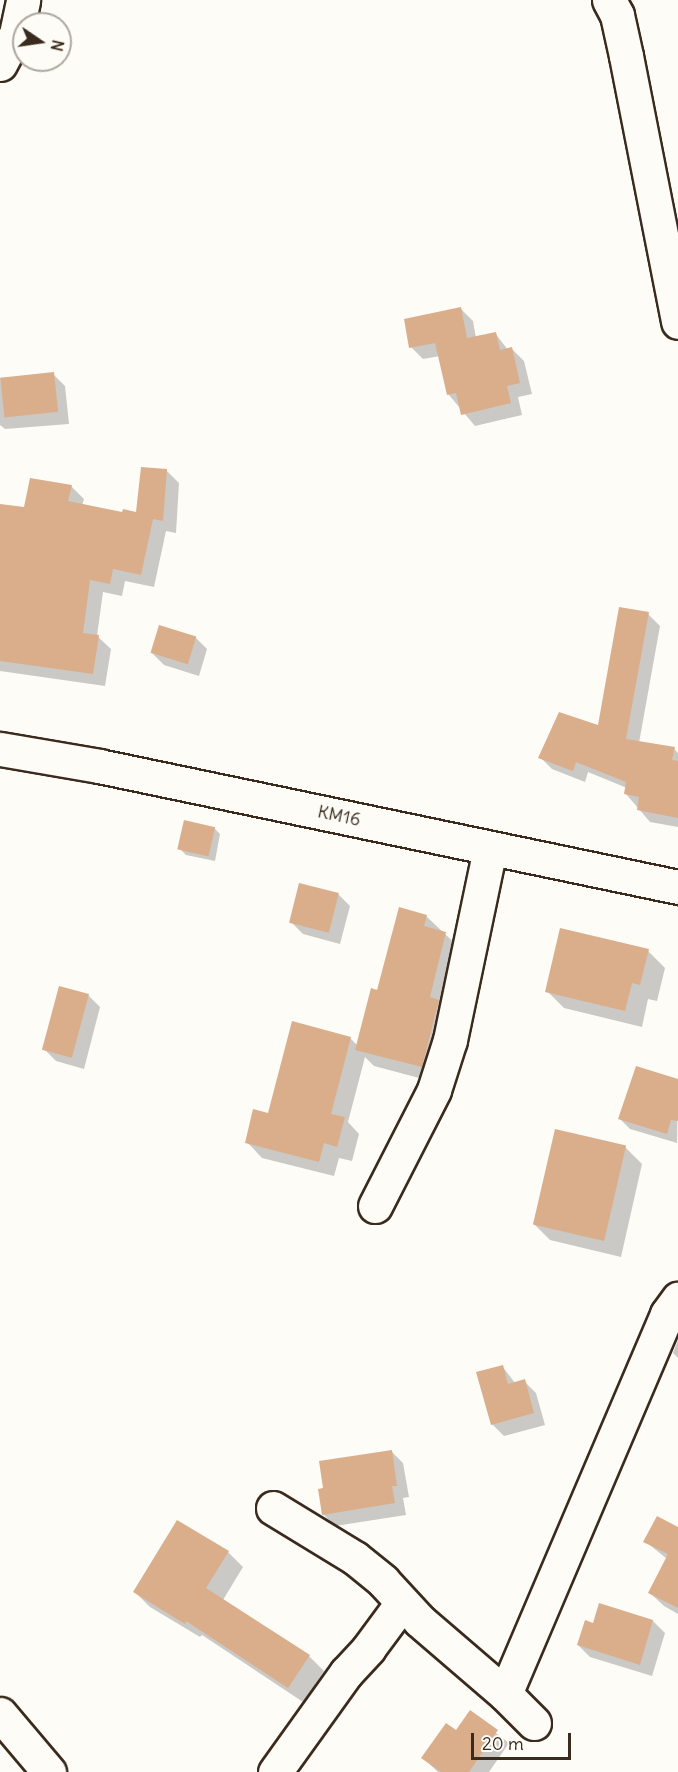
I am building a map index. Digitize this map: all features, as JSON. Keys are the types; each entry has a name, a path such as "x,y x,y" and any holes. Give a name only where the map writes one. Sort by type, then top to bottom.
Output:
{"street":[{"path":"0,64 16,34 23,0"},
{"path":"609,0 617,15 626,56 678,322"},
{"name":"KM16","path":"0,749 99,766 678,887"},
{"path":"375,1206 434,1090 450,1040 490,848"},
{"path":"505,1694 667,1314 678,1299"},
{"path":"273,1508 355,1558 383,1581 402,1604 505,1694 534,1723"},
{"path":"275,1772 346,1673 368,1649 402,1604"},
{"path":"0,1714 49,1772"}],"building":[{"path":"461,307 467,338 496,332 500,350 512,347 520,383 507,386 511,403 461,415 456,393 447,395 435,343 409,348 404,319"},
{"path":"54,372 58,412 4,417 0,378"},
{"path":"141,467 167,469 163,521 153,519 141,575 113,569 110,584 90,580 83,633 99,635 93,674 0,661 0,504 24,507 30,478 72,485 68,501 122,512 123,509 136,512"},
{"path":"619,607 649,612 626,739 675,747 672,760 678,761 678,818 637,810 639,797 624,794 626,782 576,762 573,771 538,758 559,712 598,725"},
{"path":"159,625 196,636 188,664 151,653"},
{"path":"184,820 215,827 208,856 177,849"},
{"path":"299,883 339,893 329,933 289,923"},
{"path":"399,907 427,915 424,926 446,932 430,997 439,1000 422,1067 355,1050 371,988 377,990"},
{"path":"560,928 649,949 640,985 632,983 625,1011 545,992"},
{"path":"59,986 89,994 72,1058 42,1050"},
{"path":"292,1021 351,1037 331,1114 345,1117 337,1147 324,1143 319,1162 245,1143 253,1109 268,1113"},
{"path":"636,1066 678,1079 678,1121 671,1120 667,1134 618,1119"},
{"path":"555,1129 626,1145 604,1241 533,1224"},
{"path":"503,1365 508,1384 525,1379 534,1413 491,1425 476,1372"},
{"path":"392,1450 397,1486 392,1486 395,1503 322,1515 318,1489 323,1488 319,1461"},
{"path":"657,1516 678,1527 678,1608 648,1593 668,1554 643,1542"},
{"path":"177,1520 229,1551 206,1588 310,1655 288,1688 186,1621 185,1624 133,1592"},
{"path":"599,1603 653,1620 640,1665 577,1645 585,1620 593,1623"},
{"path":"470,1710 498,1730 469,1772 441,1772 421,1758 446,1723 456,1730"}]}
